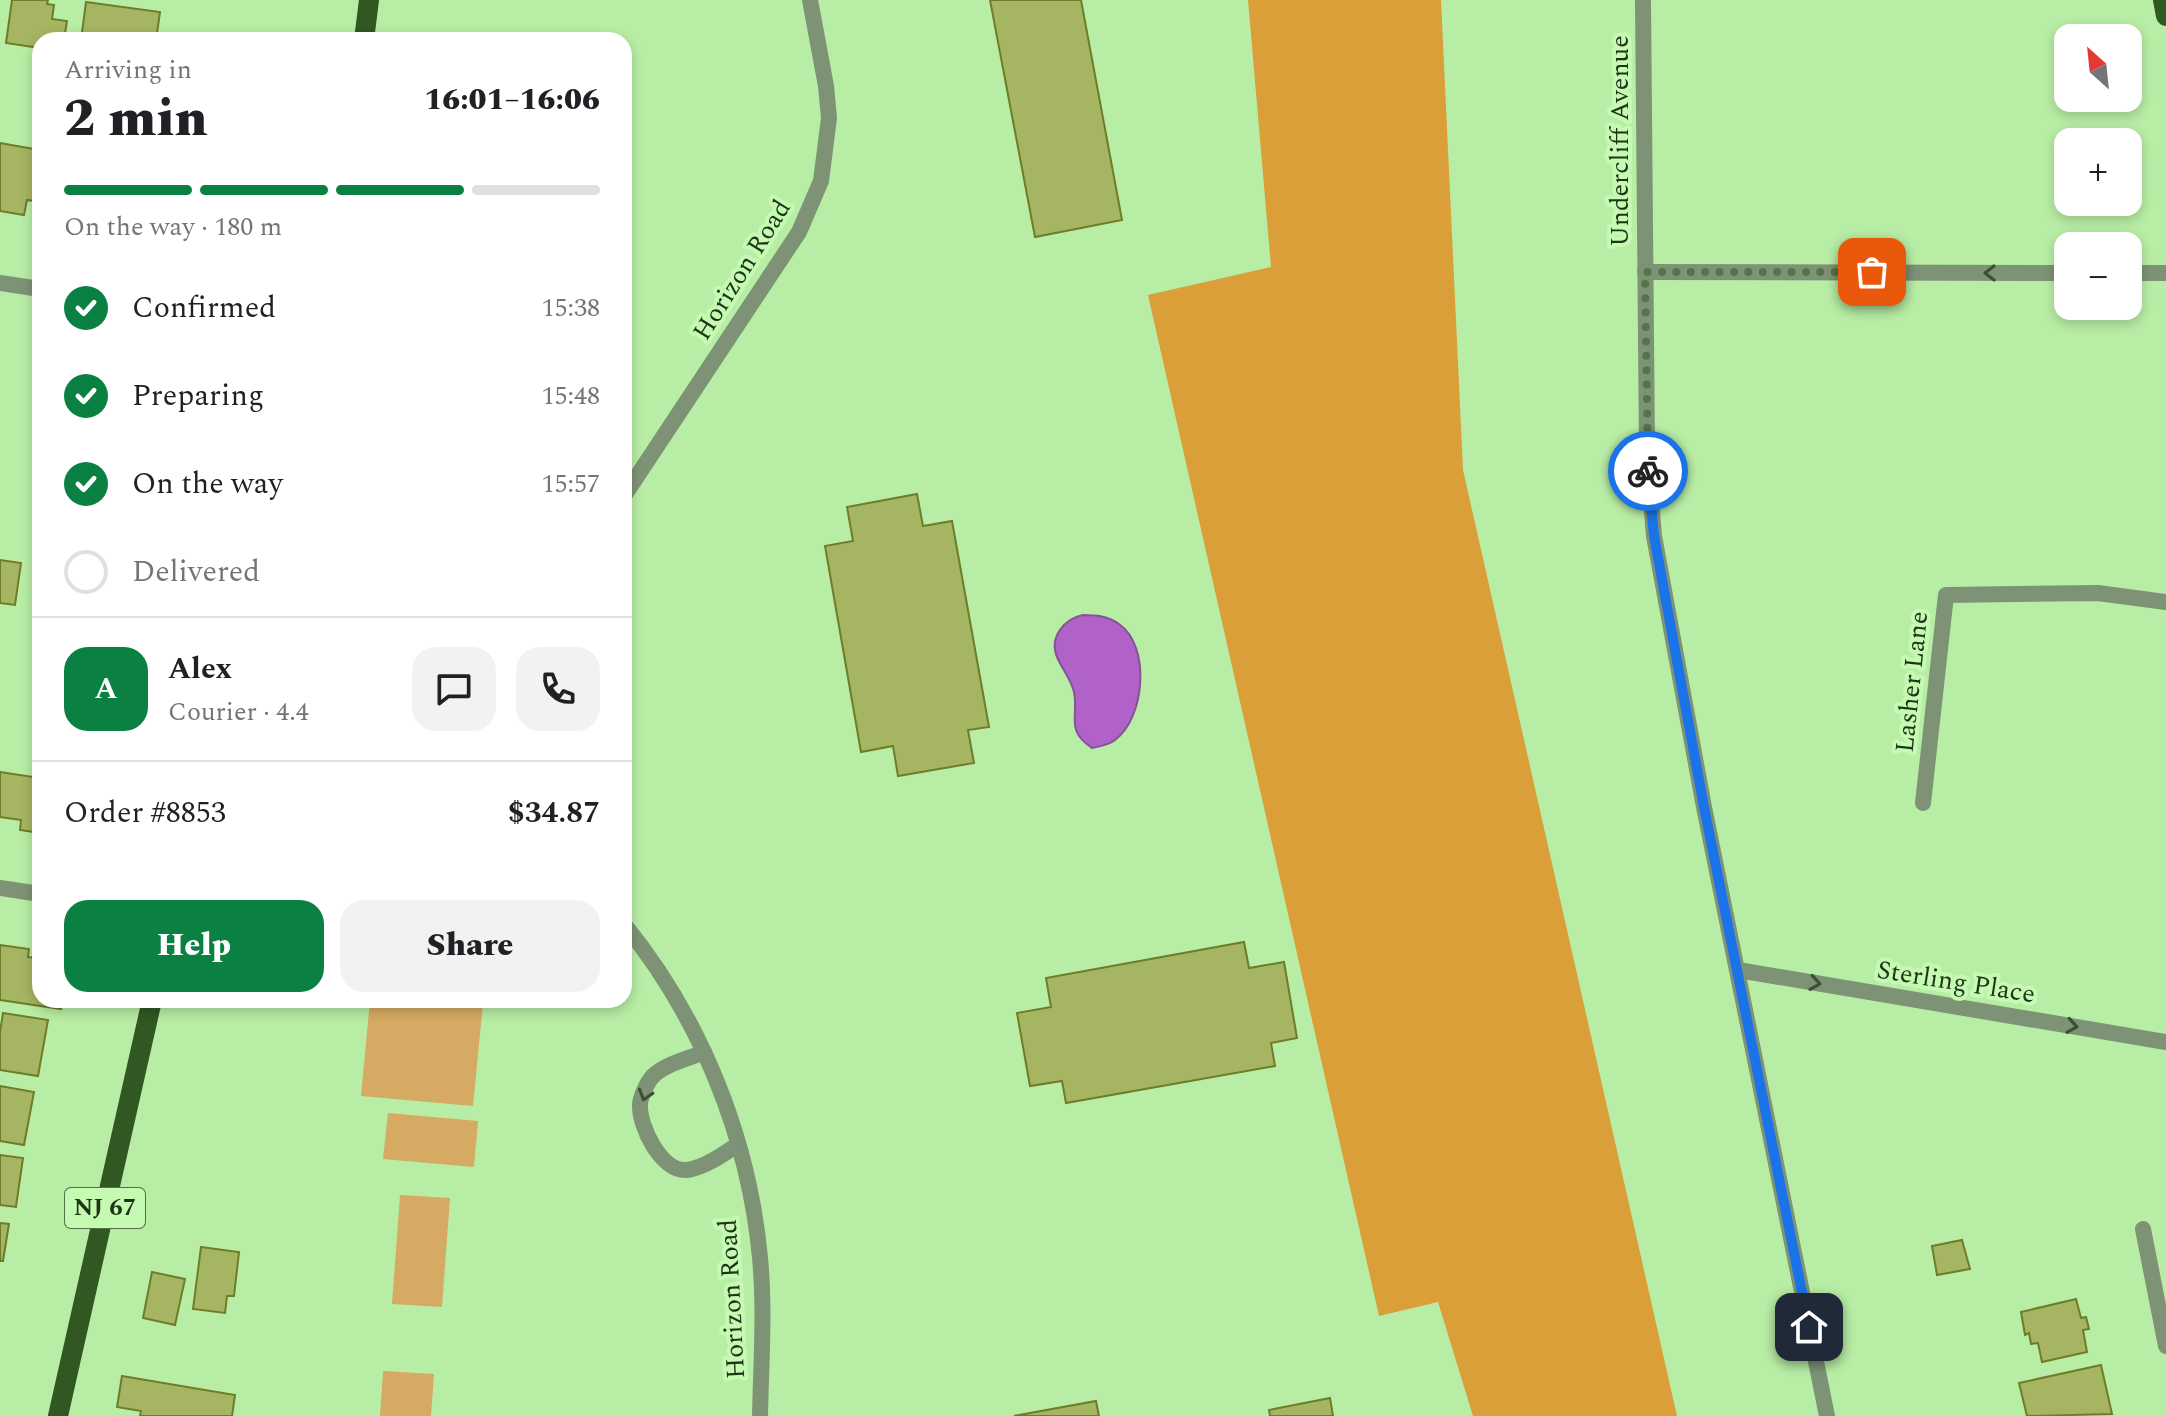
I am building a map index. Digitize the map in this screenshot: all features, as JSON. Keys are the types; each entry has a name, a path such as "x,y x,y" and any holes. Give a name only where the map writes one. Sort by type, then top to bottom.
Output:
{"main road":[{"path":"365,32 369,0"},
{"path":"2163,0 2166,16"},
{"name":"NJ 67","path":"58,1416 150,1008"}],"street":[{"name":"Horizon Road","path":"632,484 799,232 821,181 829,118 810,0"},
{"name":"Undercliff Avenue","path":"1643,0 1647,451 1654,536 1704,807 1827,1416"},
{"path":"1645,272 2054,273"},
{"path":"2142,273 2166,273"},
{"path":"0,283 32,288"},
{"name":"Lasher Lane","path":"1923,803 1946,595 2098,593 2166,602"},
{"path":"0,888 32,893"},
{"name":"Horizon Road","path":"632,935 661,974 719,1084 750,1190 760,1257 763,1327 760,1416"},
{"name":"Sterling Place","path":"1738,970 2166,1042"},
{"path":"704,1052 651,1078 640,1104 649,1141 671,1167 687,1170 719,1157 737,1145"},
{"path":"2143,1229 2166,1346"}],"shaded area":[{"path":"1248,0 1441,0 1463,470 1677,1416 1473,1416 1438,1302 1379,1316 1148,295 1271,267"},
{"path":"1083,615 1102,616 1119,624 1129,634 1140,665 1138,699 1125,730 1113,742 1092,748 1078,735 1074,692 1055,650 1057,636 1064,625"},
{"path":"369,1008 483,1008 473,1106 361,1096"},
{"path":"388,1113 478,1121 474,1167 383,1159"},
{"path":"400,1195 450,1198 442,1307 392,1304"},
{"path":"383,1371 434,1374 431,1416 380,1416"}],"building":[{"path":"12,0 48,0 47,4 54,5 52,19 67,21 65,32 32,32 32,47 6,43"},
{"path":"990,0 1081,0 1122,220 1035,237"},
{"path":"86,2 160,12 157,32 82,32"},
{"path":"0,143 32,149 32,201 27,200 24,215 0,211"},
{"path":"917,494 923,526 952,521 989,727 968,730 974,763 898,776 893,746 861,752 825,546 853,541 847,507"},
{"path":"0,560 21,563 15,605 0,603"},
{"path":"0,772 32,777 32,832 20,830 21,820 0,817"},
{"path":"1244,942 1249,968 1284,962 1297,1038 1271,1043 1275,1066 1066,1103 1062,1081 1030,1086 1017,1013 1051,1007 1046,978"},
{"path":"0,945 29,949 28,957 32,957 32,1005 0,1000"},
{"path":"3,1013 48,1020 38,1076 0,1070"},
{"path":"0,1086 34,1092 24,1145 0,1141"},
{"path":"0,1155 23,1158 16,1207 0,1205"},
{"path":"0,1223 9,1224 3,1261 0,1261"},
{"path":"1962,1240 1970,1269 1937,1275 1932,1246"},
{"path":"201,1247 239,1252 234,1296 227,1296 225,1313 193,1309"},
{"path":"152,1272 185,1279 175,1325 143,1318"},
{"path":"2076,1299 2081,1318 2086,1317 2089,1329 2083,1330 2087,1352 2042,1362 2038,1343 2031,1344 2029,1333 2025,1335 2021,1312"},
{"path":"2101,1365 2112,1414 2027,1416 2019,1383"},
{"path":"122,1376 235,1395 232,1416 140,1416 141,1411 117,1407"},
{"path":"1330,1398 1333,1416 1270,1416 1269,1410"},
{"path":"1096,1401 1099,1416 1014,1416"}],"way so far":[{"path":"1648,471 1645,272 1872,272"}],"route":[{"path":"1648,471 1654,536 1704,807 1809,1327"}]}
